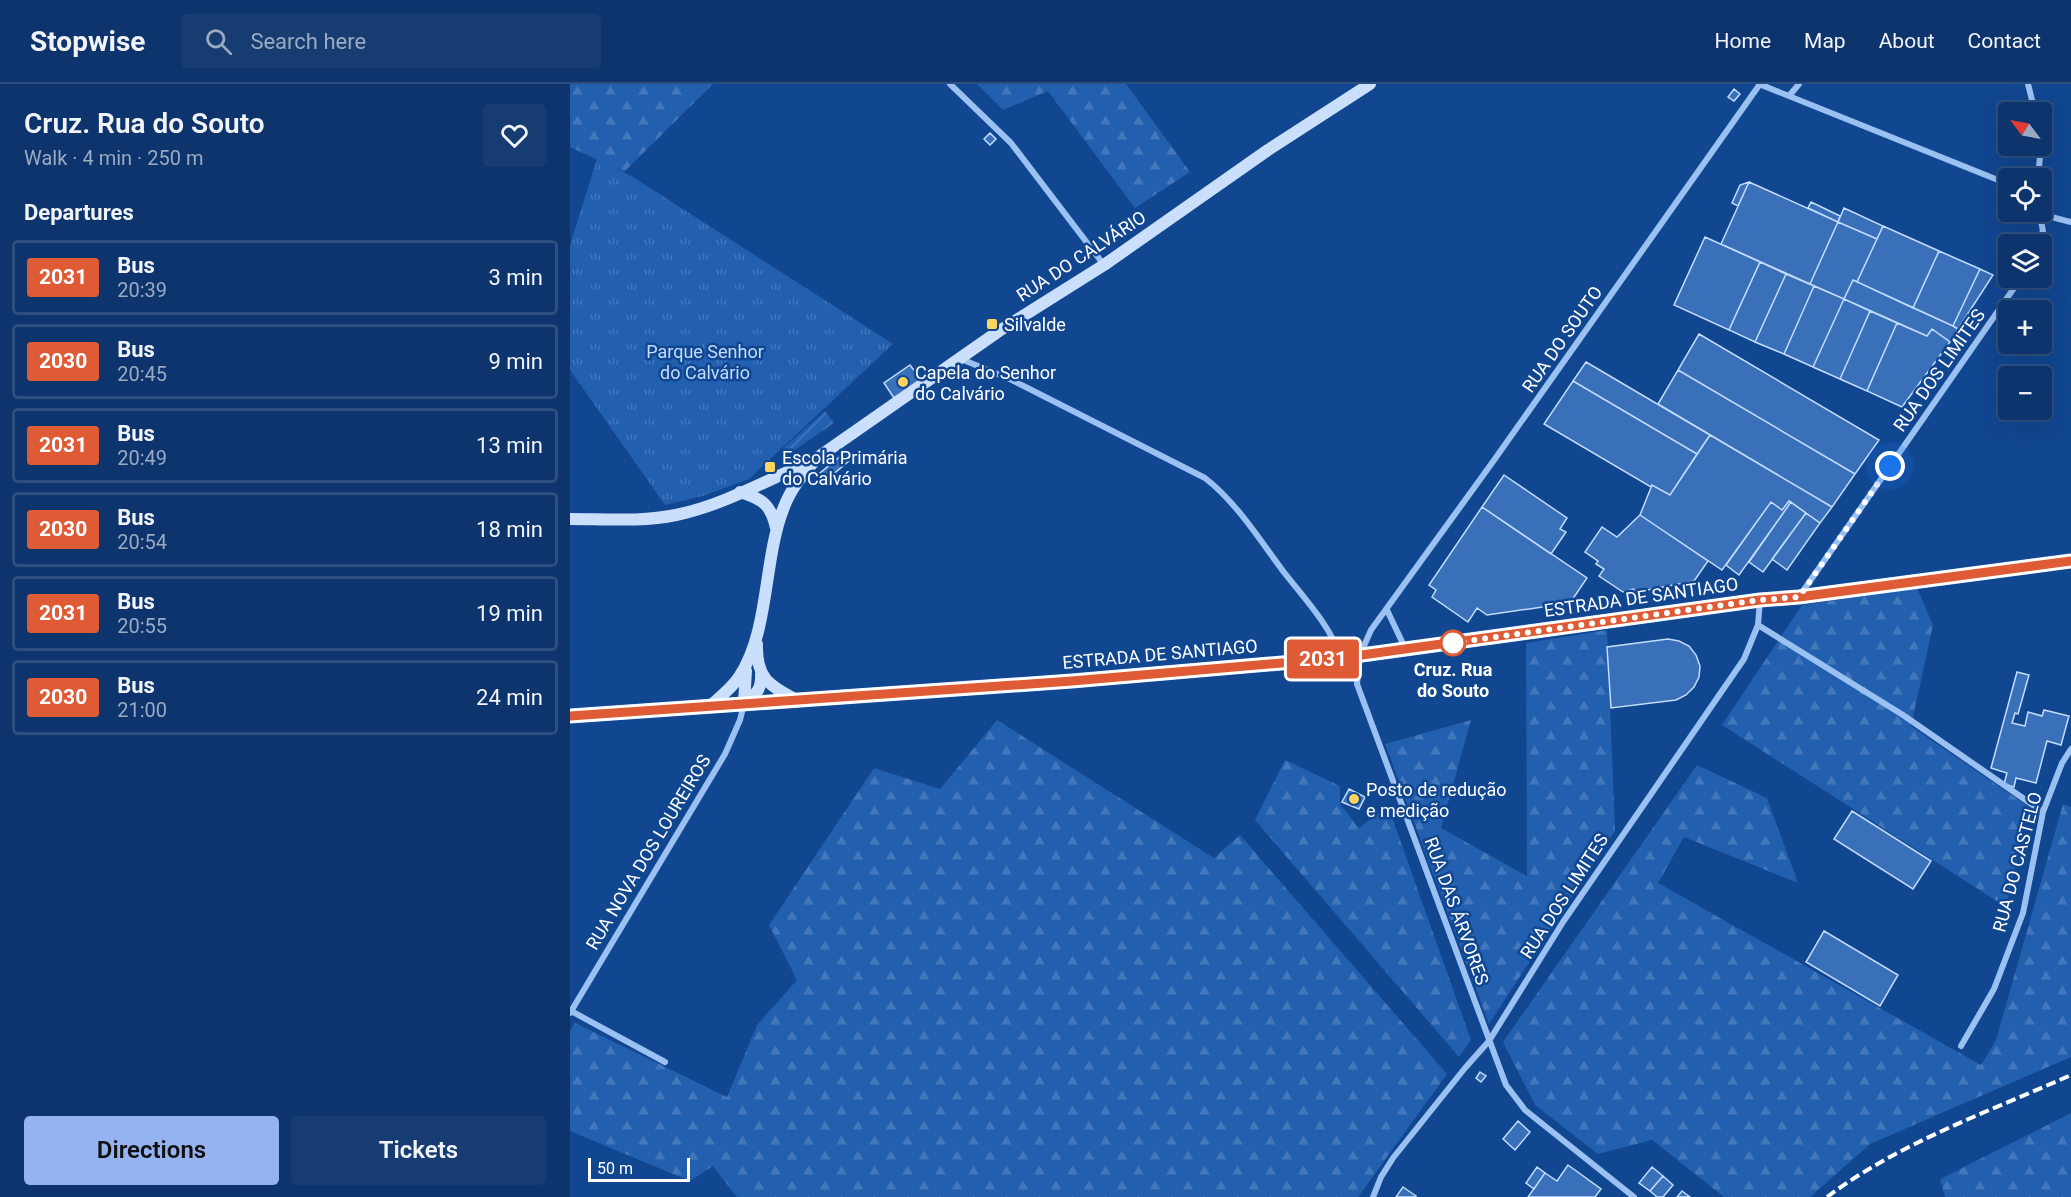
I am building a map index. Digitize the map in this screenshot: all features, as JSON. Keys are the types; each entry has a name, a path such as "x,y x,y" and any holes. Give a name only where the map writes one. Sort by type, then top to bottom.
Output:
{"main road":[{"name":"RUA DO CALVÁRIO","path":"744,703 747,664 758,629 777,530 784,507 796,483 817,458 999,332 1104,265 1268,150 1370,84"},
{"path":"570,519 633,519 675,515 717,503 817,458"},
{"path":"740,492 755,496 766,504 773,514 777,530"},
{"name":"ESTRADA DE SANTIAGO","path":"570,716 1072,681 1340,658 1760,600 1799,597 2071,561"},
{"name":"RUA DO CALVÁRIO","path":"758,629 757,655 761,674"},
{"name":"RUA DO CALVÁRIO","path":"710,706 738,679 747,664"},
{"path":"761,674 774,688 795,699"},
{"path":"744,703 759,689 761,674"}],"street":[{"path":"950,84 1011,143 1104,265"},
{"path":"1759,84 1998,180"},
{"name":"RUA DO SOUTO","path":"1360,655 1371,630 1759,84"},
{"path":"1789,96 1799,84"},
{"path":"2028,84 2032,102"},
{"path":"2052,217 2071,222"},
{"name":"RUA DOS LIMITES","path":"1799,597 2014,288"},
{"path":"960,359 1012,380 1205,478 1224,492 1335,640 1340,658"},
{"name":"RUA DOS LIMITES","path":"1372,1197 1393,1158 1489,1041 1563,922 1744,659 1758,625 1760,600"},
{"path":"1387,610 1405,649"},
{"path":"1758,625 1903,715 2043,812"},
{"name":"RUA DAS ÁRVORES","path":"1360,655 1357,684 1506,1085 1525,1110 1634,1197"},
{"name":"RUA NOVA DOS LOUREIROS","path":"571,1012 724,754 740,720 744,703"},
{"name":"RUA DO CASTELO","path":"1961,1046 1994,989 2023,914 2043,812 2062,763 2071,749"},
{"path":"571,1012 665,1062"}],"green space":[{"path":"570,84 713,84 624,172 570,147"},
{"path":"977,84 1126,84 1190,172 1135,208 1048,91 1003,110"},
{"name":"Parque Senhor do Calvário","path":"597,159 633,177 893,344 749,479 703,496 665,505 570,370 570,245"},
{"path":"825,411 834,423 786,456 780,451"},
{"path":"1917,588 1933,625 1911,726 2029,807 2006,907 1722,725 1802,605"},
{"path":"1607,630 1615,831 1489,1024 1385,744 1471,720 1441,828 1527,876 1526,643"},
{"path":"997,720 1214,858 1240,835 1447,1074 1358,1197 737,1197 713,1166 690,1181 570,1131 570,1031 575,1023 727,1097 757,1025 797,980 769,925 874,768 940,789"},
{"path":"1285,760 1340,786 1340,804 1359,828 1388,806 1471,1040 1459,1057 1255,820"},
{"path":"1697,765 1767,798 1798,883 1684,837 1658,883 1981,1065 1996,1040 2063,804 2071,807 2071,1057 1870,1144 1810,1197 1724,1197 1652,1140 1598,1154 1535,1105 1503,1042"},
{"path":"2071,1113 2071,1197 1945,1197 1940,1179"}],"building":[{"path":"1734,89 1740,94 1734,101 1728,97"},
{"path":"990,133 996,139 990,145 984,139"},
{"path":"1749,182 1738,206 1732,203 1740,185"},
{"path":"1749,182 1838,222 1810,284 1721,244"},
{"path":"1811,202 1840,216 1838,222 1808,208"},
{"path":"1844,208 1883,226 1877,239 1838,222"},
{"path":"1838,222 1877,239 1857,282 1853,280 1844,299 1810,284"},
{"path":"1883,226 1939,251 1913,308 1857,282"},
{"path":"1705,237 1760,262 1729,330 1674,305"},
{"path":"1939,251 1980,269 1953,326 1913,308"},
{"path":"1760,262 1786,274 1755,342 1729,330"},
{"path":"1980,269 1993,275 1958,329 1953,326"},
{"path":"1786,274 1814,286 1784,354 1755,342"},
{"path":"1853,280 1958,329 1950,342 1932,329 1927,336 1844,299"},
{"path":"1814,286 1844,299 1813,367 1784,354"},
{"path":"1844,299 1870,311 1840,379 1813,367"},
{"path":"1870,311 1897,323 1867,391 1840,379"},
{"path":"1897,323 1927,336 1932,329 1950,342 1902,407 1867,391"},
{"path":"1699,334 1879,440 1855,474 1678,370"},
{"path":"1586,362 1710,435 1697,454 1573,381"},
{"name":"Capela do Senhor do Calvário","path":"910,365 922,381 894,398 884,383"},
{"path":"1678,370 1855,474 1832,507 1658,404"},
{"path":"1573,381 1697,454 1670,495 1652,485 1651,487 1544,424"},
{"path":"1710,435 1832,507 1820,523 1789,501 1782,510 1771,502 1722,570 1640,515 1652,485 1670,495"},
{"path":"843,454 849,461 825,481 820,473"},
{"path":"1504,475 1567,518 1560,529 1566,532 1551,554 1482,507"},
{"path":"1789,501 1791,502 1739,575 1726,565 1771,502 1782,510"},
{"path":"1791,502 1806,513 1763,572 1749,562"},
{"path":"1482,507 1587,578 1570,603 1487,615 1477,608 1468,622 1432,597 1436,590 1429,585"},
{"path":"1806,513 1820,523 1787,570 1772,559"},
{"path":"1640,515 1708,561 1694,581 1637,592 1633,589 1623,592 1599,576 1604,569 1596,564 1598,561 1585,552 1602,527 1617,537"},
{"path":"1668,639 1689,646 1696,655 1700,666 1699,677 1694,687 1686,695 1676,700 1611,708 1607,647"},
{"path":"2017,672 2029,675 2018,714 2015,713 2012,723 2025,726 2028,712 2042,716 2044,710 2069,716 2061,745 2047,741 2036,783 2016,778 2014,787 2004,784 2007,773 1991,768"},
{"name":"Posto de redução e medição","path":"1349,789 1365,797 1359,809 1342,802"},
{"path":"1852,811 1931,861 1913,889 1834,839"},
{"path":"1824,931 1898,975 1880,1006 1806,962"},
{"path":"1480,1072 1486,1076 1481,1082 1476,1078"},
{"path":"1518,1121 1530,1132 1515,1150 1503,1139"},
{"path":"1568,1165 1601,1189 1595,1197 1528,1197 1545,1173 1557,1181"},
{"path":"1537,1167 1545,1173 1534,1189 1526,1183"},
{"path":"1652,1167 1663,1176 1650,1191 1639,1183"},
{"path":"1663,1176 1673,1185 1663,1197 1657,1197 1650,1191"},
{"path":"1403,1187 1416,1196 1396,1197"},
{"path":"1682,1191 1690,1197 1677,1197"}],"railway":[{"path":"1827,1197 1884,1160 1914,1144 2071,1075"}],"bus line":[{"name":"2031","path":"570,716 1072,681 1340,658 1760,600 1799,597 2071,561"}],"place":[{"name":"Silvalde","path":"992,324"},
{"name":"Capela do Senhor do Calvário","path":"903,382"},
{"name":"Escola Primária do Calvário","path":"770,467"},
{"name":"Cruz. Rua do Souto","path":"1453,643"},
{"name":"Posto de redução e medição","path":"1354,799"}],"route":[{"path":"1453,643 1760,600 1799,597 1890,466"}]}
